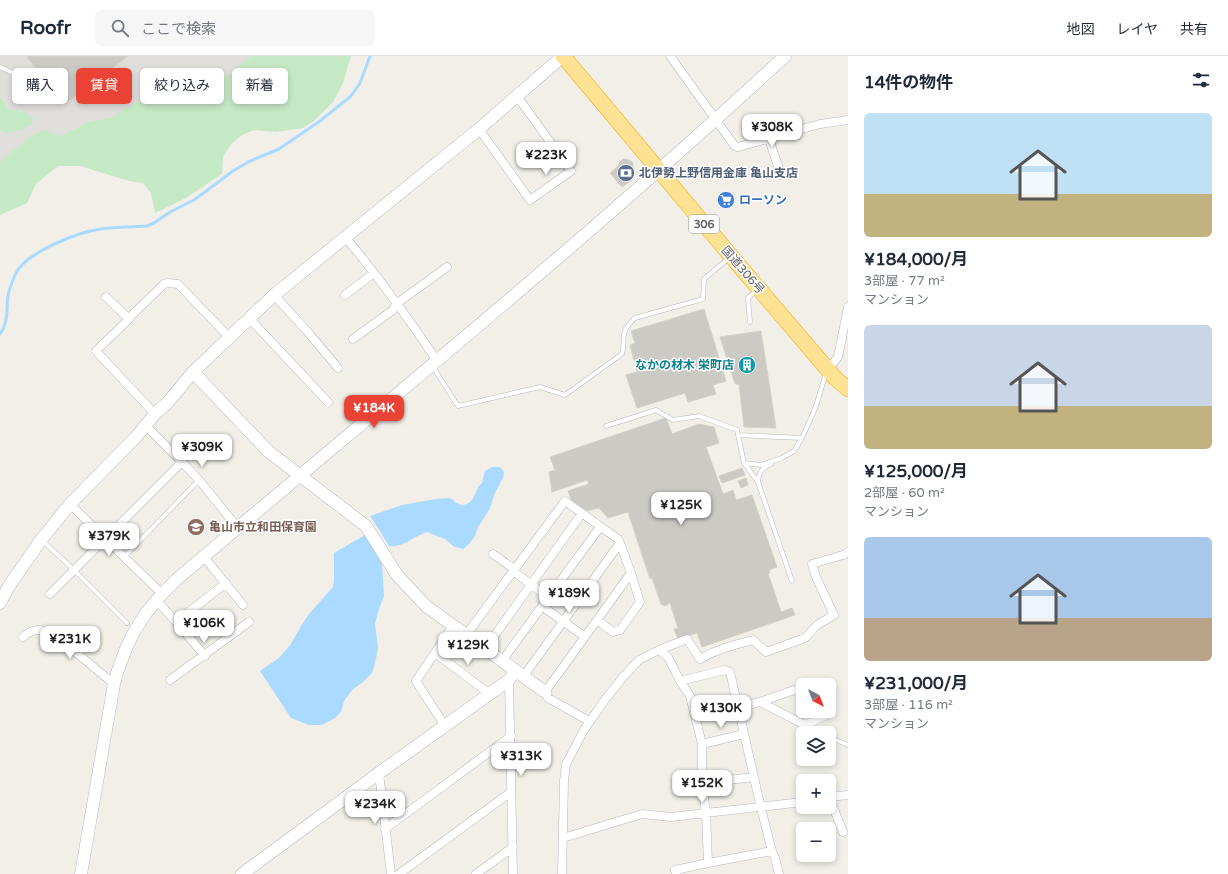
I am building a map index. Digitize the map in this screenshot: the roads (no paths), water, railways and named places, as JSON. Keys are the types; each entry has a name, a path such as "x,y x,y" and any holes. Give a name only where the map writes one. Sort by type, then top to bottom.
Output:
{"highway":[{"name":"国道306号","path":"563,56 835,378 848,389"}],"street":[{"path":"0,603 41,540 70,504 136,437 193,372 229,337 274,295 478,129 563,56"},
{"path":"670,56 734,145 737,147 820,124 848,120"},
{"path":"81,874 114,684 134,632 146,613 159,597 659,170 786,56"},
{"path":"478,129 530,200 571,172 517,96"},
{"path":"769,138 781,175"},
{"path":"345,237 404,313 434,363"},
{"path":"353,339 392,310 396,304 447,267"},
{"path":"344,295 374,273"},
{"path":"155,414 96,351 164,284 168,283 178,284 229,337"},
{"path":"274,295 338,368"},
{"path":"106,297 129,319"},
{"path":"828,369 838,357 848,306"},
{"path":"250,318 328,402"},
{"path":"193,372 268,451 366,526 397,575 426,606 502,661 516,676 545,692 548,698 589,721"},
{"path":"146,426 199,480 238,528"},
{"path":"50,594 106,540 182,462"},
{"path":"466,635 564,501 618,539 631,572 640,602 620,630 613,632 597,620"},
{"path":"70,504 124,557 159,597 176,622 205,656"},
{"path":"485,649 582,514"},
{"path":"502,661 600,526"},
{"path":"242,874 379,773 516,676 563,621 620,543"},
{"path":"562,874 564,781 566,764 589,721 633,666 639,660 659,650 687,639 700,659 711,652 722,648 753,640 766,652 805,638 817,625 834,615 816,577 812,564 843,555 848,552"},
{"path":"493,554 548,597"},
{"path":"204,557 243,605"},
{"path":"545,692 631,572"},
{"path":"176,622 226,583"},
{"path":"542,606 585,637"},
{"path":"170,680 205,656 249,622"},
{"path":"445,726 416,681 453,626"},
{"path":"23,637 30,631 48,631 55,635 114,684"},
{"path":"659,650 668,657 680,681 690,696 702,744 702,783 706,813 708,863"},
{"path":"434,654 490,694"},
{"path":"680,681 725,670 730,672 761,808 779,874"},
{"path":"513,874 513,806 511,792 510,736 516,676"},
{"path":"738,707 760,702 796,689"},
{"path":"760,702 805,725 820,718"},
{"path":"702,744 744,734"},
{"path":"385,829 510,736"},
{"path":"379,773 391,874"},
{"path":"702,783 754,777"},
{"path":"399,874 511,792"},
{"path":"843,832 829,797 848,795"},
{"path":"563,838 642,814 671,817 796,803"},
{"path":"476,874 513,847"},
{"path":"676,874 675,870 772,851"}],"lane":[{"path":"0,67 12,72"},
{"path":"434,363 458,406 540,387 565,395 622,354 624,334 627,326 635,318 703,299 704,280 731,256"},
{"path":"750,322 748,298 759,288"},
{"path":"758,482 758,475 764,467 794,451 802,438 815,409 828,369"},
{"path":"606,426 656,410 673,420 699,416 737,430 744,463 758,482 792,581"},
{"path":"738,435 802,438"},
{"path":"744,463 761,465 782,458"},
{"path":"124,557 199,480"},
{"path":"41,540 74,570 127,623"},
{"path":"836,740 848,745"}],"water":[{"path":"492,467 500,467 504,472 503,478 495,493 489,510 478,527 475,536 463,549 453,546 445,539 427,532 404,544 389,546 370,516 402,505 436,499 449,498 462,505 467,504 472,500 482,483 485,471"},
{"path":"365,535 382,564 384,596 375,623 378,649 375,663 372,673 353,689 344,701 341,712 335,718 322,725 309,725 291,718 260,671 279,658 291,644 309,614 333,587 334,553"}],"waterway":[{"path":"0,334 5,325 8,296 15,275 20,267 29,259 53,245 79,234 101,229 147,226 194,200 233,171 248,162 279,149 320,121 351,96 360,83 370,56"}],"place":[{"name":"北伊勢上野信用金庫 亀山支店","path":"626,173"},
{"name":"ローソン","path":"726,200"},
{"name":"なかの材木 栄町店","path":"747,365"},
{"name":"亀山市立和田保育園","path":"196,527"}]}
